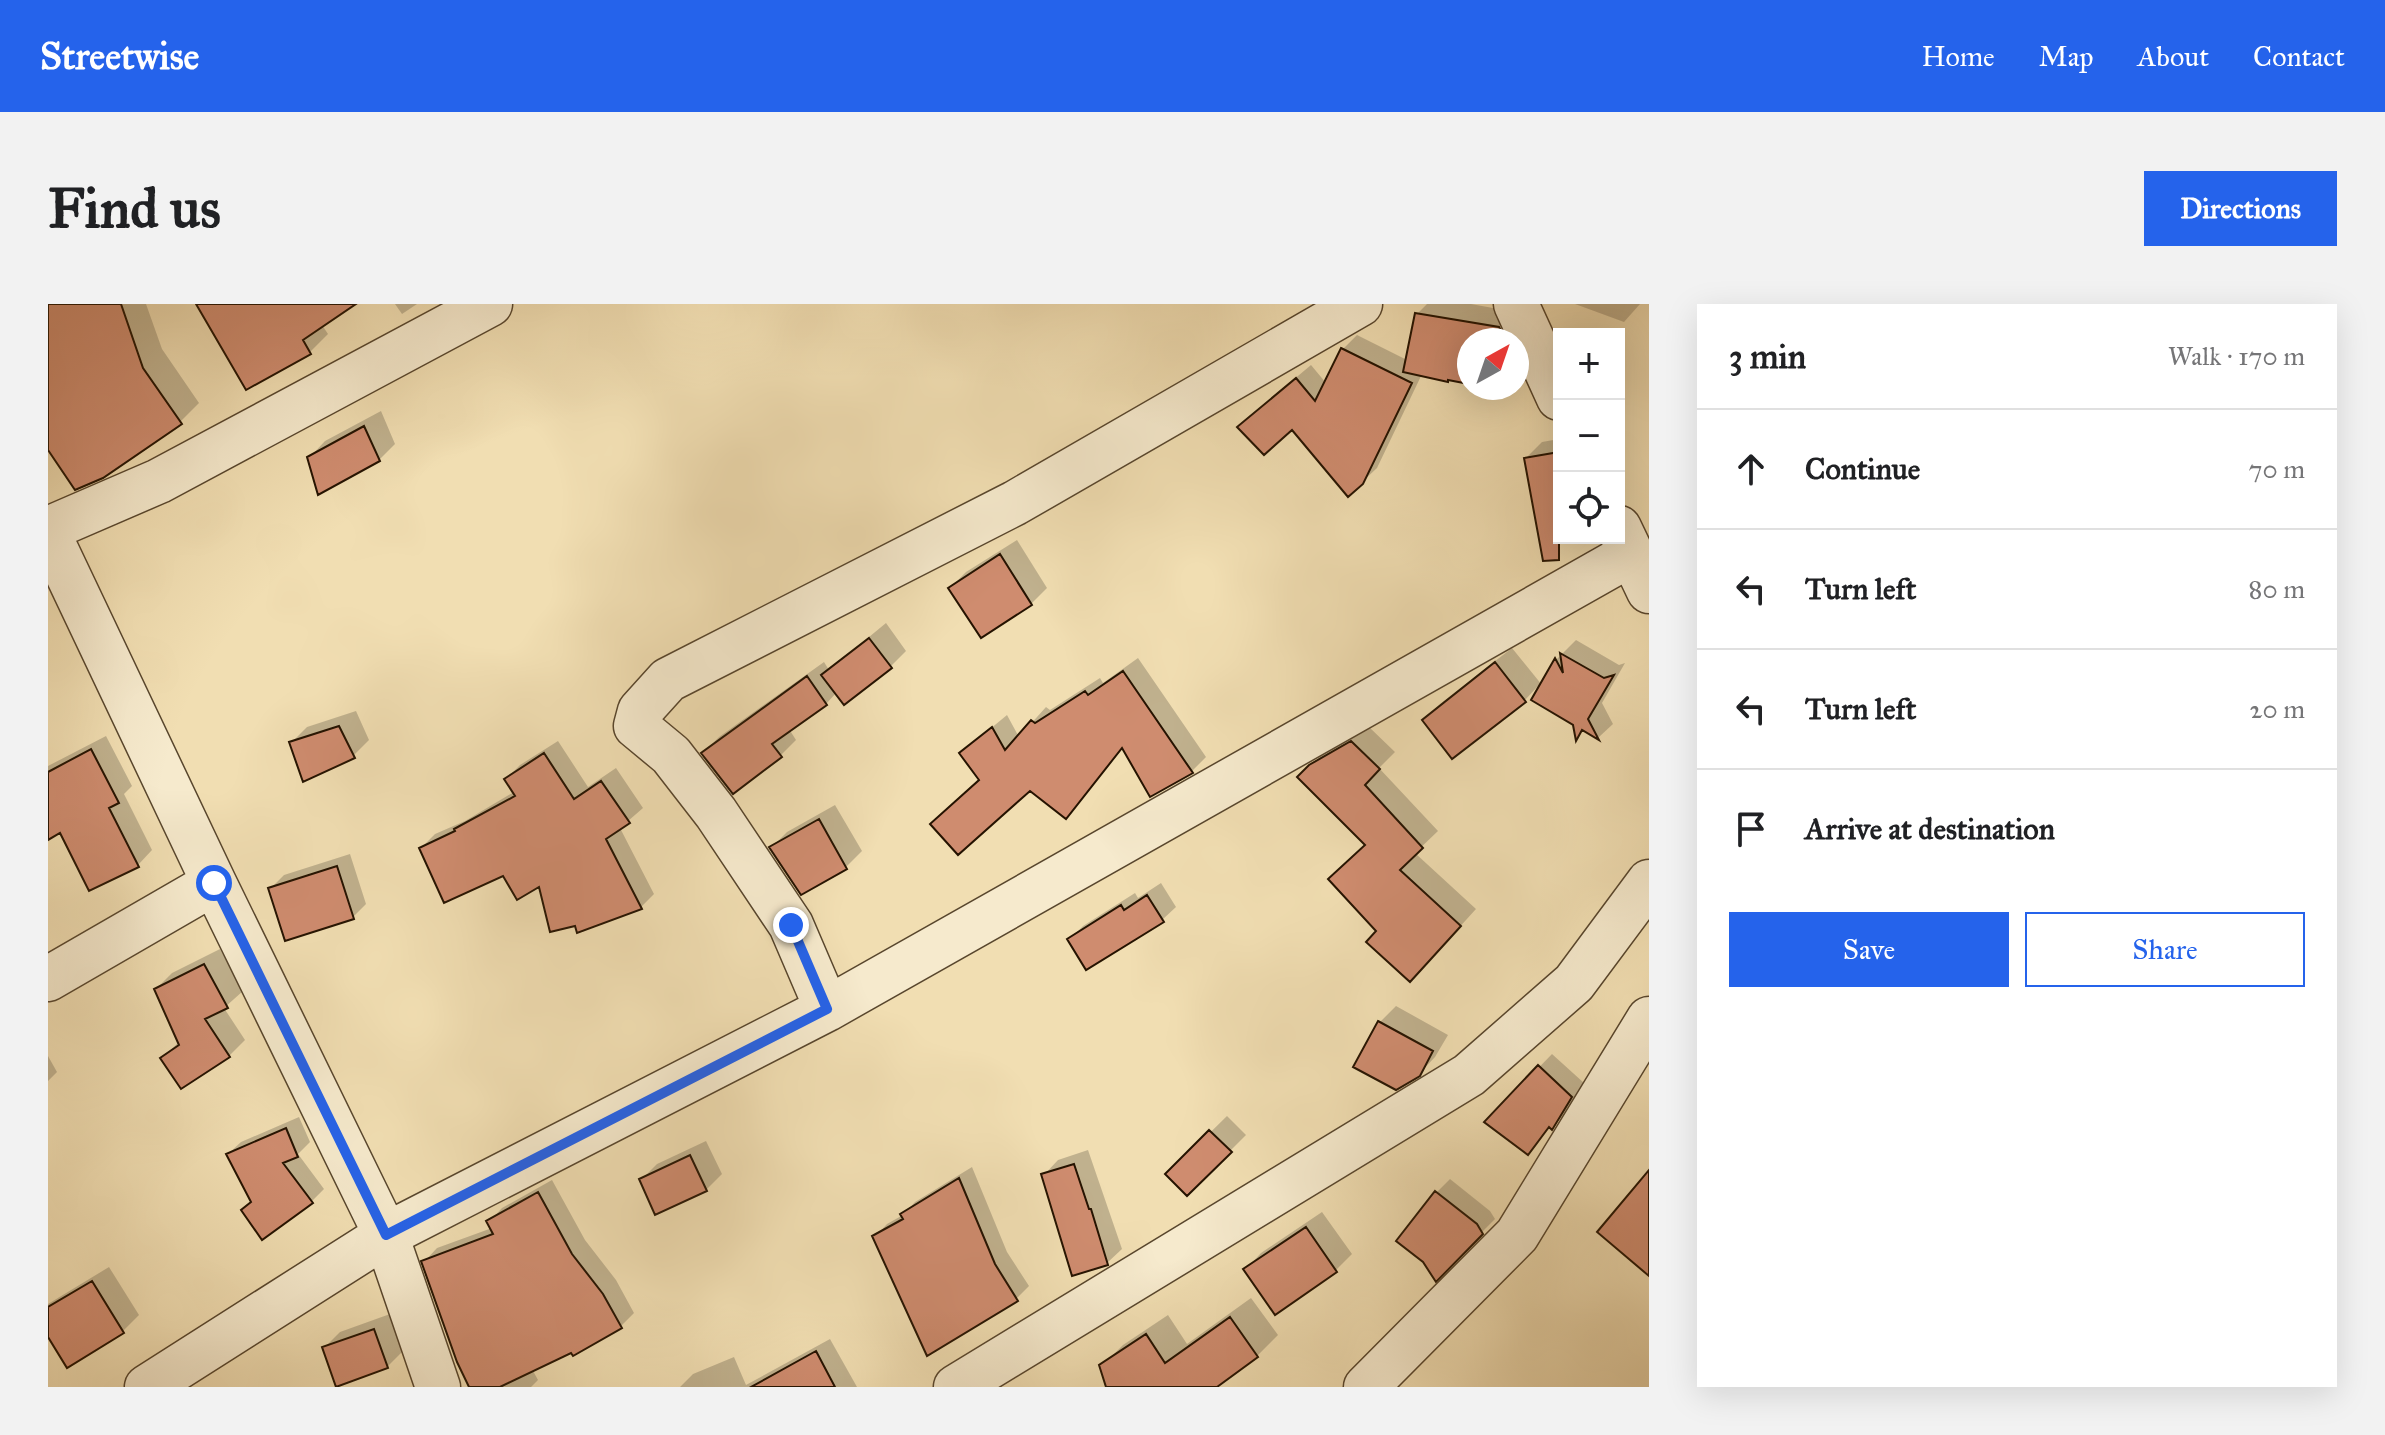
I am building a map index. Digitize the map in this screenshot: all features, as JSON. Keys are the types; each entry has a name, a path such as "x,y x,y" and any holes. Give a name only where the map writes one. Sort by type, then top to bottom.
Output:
{"street":[{"path":"438,1387 386,1235 214,883 48,531 159,481 490,304"},
{"path":"827,1009 791,925 716,813 671,755 636,726 640,711 668,680 1015,503 1360,304"},
{"path":"1516,304 1553,385"},
{"path":"147,1387 386,1235 827,1009 1633,558"},
{"path":"956,1387 1469,1075 1574,983 1649,882"},
{"path":"48,979 214,883"},
{"path":"1366,1387 1517,1235 1649,1019"}],"building":[{"path":"48,304 121,304 143,368 182,424 103,478 75,490 48,450"},
{"path":"196,304 356,304 303,340 311,354 246,390"},
{"path":"1415,313 1499,327 1457,328 1457,382 1403,372"},
{"path":"1341,348 1412,383 1363,484 1348,497 1292,430 1264,455 1237,427 1296,378 1315,401"},
{"path":"364,426 380,461 318,495 307,457"},
{"path":"1553,453 1553,544 1559,544 1559,560 1543,561 1524,458"},
{"path":"1000,554 1032,605 981,638 948,588"},
{"path":"869,638 892,668 844,705 821,675"},
{"path":"1560,653 1604,678 1614,675 1588,719 1599,740 1582,730 1576,741 1573,725 1531,700 1555,658 1563,673"},
{"path":"1495,662 1526,702 1452,759 1422,720"},
{"path":"1123,671 1193,773 1150,797 1122,748 1066,819 1030,791 958,855 930,824 979,780 959,753 992,727 1005,750 1031,720 1035,723 1085,691 1088,695"},
{"path":"807,676 827,705 772,744 782,757 733,794 701,753"},
{"path":"339,726 355,758 303,782 289,742"},
{"path":"1351,741 1380,769 1365,785 1423,848 1400,870 1461,926 1410,982 1366,942 1376,931 1328,879 1365,845 1297,777 1309,765"},
{"path":"91,749 119,803 109,808 139,867 89,891 60,833 48,840 48,772"},
{"path":"544,753 574,799 601,781 630,823 606,839 642,909 577,933 575,926 550,932 539,887 517,900 503,876 444,903 419,848 515,796 504,779"},
{"path":"819,819 847,869 801,895 769,847"},
{"path":"337,866 354,919 285,941 268,888"},
{"path":"1147,895 1164,922 1086,970 1067,939 1121,905 1124,910"},
{"path":"204,964 228,1008 205,1019 230,1057 181,1089 160,1058 179,1045 154,989"},
{"path":"1378,1021 1433,1051 1420,1076 1396,1090 1353,1067"},
{"path":"1538,1065 1572,1097 1552,1130 1549,1127 1528,1155 1484,1122"},
{"path":"286,1128 298,1157 283,1163 313,1203 262,1240 241,1210 251,1202 226,1154"},
{"path":"1209,1130 1232,1152 1187,1196 1165,1174"},
{"path":"690,1155 707,1191 655,1215 639,1179"},
{"path":"1074,1164 1108,1265 1072,1276 1041,1174"},
{"path":"1649,1170 1649,1276 1597,1232"},
{"path":"959,1178 995,1264 1018,1301 927,1356 872,1236 903,1219 900,1214"},
{"path":"1435,1191 1477,1224 1483,1234 1436,1282 1423,1262 1396,1241"},
{"path":"538,1192 572,1254 603,1294 622,1328 573,1356 571,1353 500,1387 469,1387 421,1261 493,1234 486,1221"},
{"path":"1306,1227 1337,1272 1275,1315 1243,1269"},
{"path":"92,1281 124,1333 67,1368 48,1337 48,1307"},
{"path":"1230,1317 1258,1357 1217,1387 1106,1387 1099,1365 1146,1334 1165,1363"},
{"path":"374,1329 388,1368 336,1387 322,1347"},
{"path":"816,1351 835,1387 751,1387"}],"route":[{"path":"214,883 386,1235 827,1009 791,925"}]}
